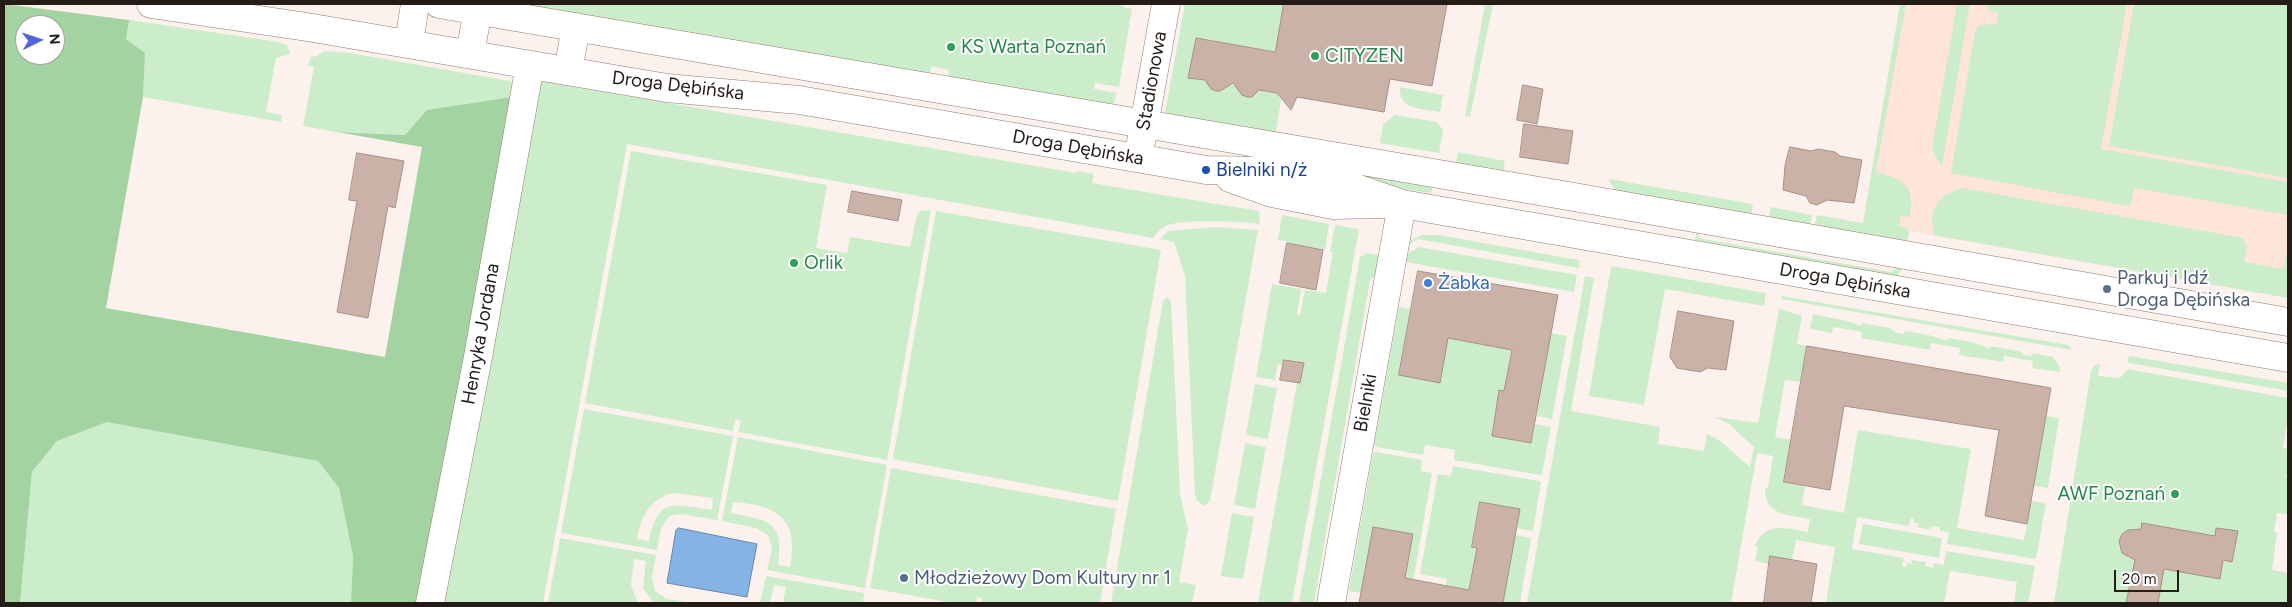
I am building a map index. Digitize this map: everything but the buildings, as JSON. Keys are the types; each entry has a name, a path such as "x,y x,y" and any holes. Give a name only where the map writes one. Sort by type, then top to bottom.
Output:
{"street":[{"name":"Droga Dębińska","path":"151,4 409,43 667,88 799,100 1206,170 1272,193 1333,205 1402,204 2288,358"},
{"path":"409,43 415,4"},
{"path":"439,4 1445,174 2288,322"},
{"name":"Stadionowa","path":"1137,158 1166,4"},
{"path":"470,54 478,10"},
{"path":"568,71 576,27"},
{"name":"Henryka Jordana","path":"430,603 478,358 530,65"},
{"path":"1028,139 1034,104"},
{"path":"1439,210 1445,174"},
{"path":"1581,235 1587,199"},
{"name":"Bielniki","path":"1331,603 1402,204"},
{"path":"1910,292 1916,257"}],"shaded area":[{"path":"1900,4 2288,4 2288,298 1863,223"}],"green space":[{"path":"4,4 129,20 126,39 145,53 143,97 106,308 385,357 422,147 337,132 405,135 427,110 512,97 419,603 351,603 353,556 339,488 318,461 107,422 57,441 32,472 20,603 4,603"},
{"name":"KS Warta Poznań","path":"508,4 1123,4 1123,7 1132,9 1119,87 1095,83 1094,89 1116,93 1114,106 947,82 949,70 931,66 929,79 644,30 645,25 641,24 640,29"},
{"path":"1185,4 1286,4 1276,52 1196,38 1189,77 1208,81 1211,89 1216,91 1223,89 1226,84 1239,86 1242,95 1252,97 1257,90 1277,93 1281,100 1275,138 1164,118"},
{"path":"1485,4 1493,4 1470,117 1465,116"},
{"path":"1900,4 1906,4 1876,172 1900,181 1909,191 1911,198 1910,217 1901,216 1899,226 1907,228 1909,232 1906,248 1814,231 1817,215 1863,223"},
{"path":"1957,4 1970,4 1942,166 1932,148"},
{"path":"1983,4 2127,4 2101,149 2288,182 2288,215 2134,188 2131,203 2128,206 1951,173 1975,31 1980,25 1997,24 1998,13 1991,12"},
{"path":"2134,4 2288,4 2288,178 2109,146"},
{"path":"129,20 279,42 287,45 290,54 276,58 266,112 282,115 281,122 143,97 145,53 126,39"},
{"path":"325,51 350,53 510,81 513,84 512,97 427,111 405,135 337,132 303,126 314,67 308,65 311,57"},
{"path":"540,81 1076,173 1077,171 1094,174 1092,183 1259,211 1260,224 1210,221 1182,222 1164,227 1153,238 627,144 543,603 438,603"},
{"path":"1400,87 1443,95 1440,112 1419,109 1407,104 1400,95"},
{"path":"1395,115 1437,122 1443,130 1439,153 1380,143 1383,124"},
{"path":"631,151 827,185 816,248 847,253 850,237 910,247 917,215 920,211 931,210 887,460 738,432 741,422 738,419 735,420 733,431 585,403"},
{"path":"1458,152 1505,161 1502,178 1456,163"},
{"path":"1347,166 1434,181 1431,193 1409,190 1346,174"},
{"path":"1609,179 1753,204 1750,221 1615,192"},
{"path":"1962,188 2243,238 2247,247 2244,262 2284,269 2286,254 2288,254 2288,298 1933,235 1933,213 1938,203 1950,192"},
{"path":"1771,207 1812,215 1809,230 1768,223"},
{"path":"936,211 1161,250 1118,501 893,459"},
{"path":"1282,215 1329,224 1325,250 1278,240"},
{"path":"1335,225 1359,229 1292,603 1258,603 1297,383 1300,383 1304,364 1284,360 1283,365 1278,364 1275,380 1256,377 1272,284 1301,289 1297,315 1300,315 1305,290 1326,293 1333,252 1330,251"},
{"path":"1698,225 1700,225 1698,238 1891,272 1899,266 1903,268 1897,276 1695,240"},
{"path":"1216,227 1258,230 1210,501 1204,506 1197,501 1195,494 1185,276 1174,242 1160,239 1168,231"},
{"path":"1422,235 1439,235 1578,260 1580,262 1579,268 1418,239 1407,246 1407,242"},
{"path":"1419,247 1577,275 1574,292 1406,262 1407,254"},
{"path":"1367,253 1383,256 1380,271 1370,280 1314,603 1299,603 1360,257"},
{"path":"1611,266 1766,293 1764,306 1665,289 1644,405 1589,396"},
{"path":"1585,276 1594,278 1571,411 1660,427 1658,444 1704,451 1707,434 1719,440 1750,467 1754,447 1729,424 1715,417 1758,423 1779,309 1802,316 1797,344 1807,346 1801,382 1785,380 1775,437 1791,440 1784,482 1805,486 1802,505 1844,513 1858,430 1971,449 1957,528 2024,540 2031,501 2046,503 2036,559 1947,544 1949,532 1940,531 1940,527 1933,526 1931,530 1917,527 1918,523 1914,523 1914,519 1911,518 1909,526 1857,517 1852,549 1904,558 1902,566 1906,567 1907,563 1911,564 1912,560 1926,562 1925,566 1933,568 1934,563 1944,565 1946,551 2035,566 2028,603 2014,603 2017,582 1950,571 1944,603 1826,603 1835,547 1796,540 1792,560 1769,564 1755,561 1758,547 1755,546 1764,533 1777,528 1808,532 1810,519 1780,513 1769,504 1765,488 1768,488 1773,456 1757,453 1731,603 1527,603"},
{"path":"1781,296 2068,345 2072,350 1781,299"},
{"path":"1167,297 1171,302 1180,494 1188,529 1179,582 1196,585 1192,603 1111,603 1163,301"},
{"path":"1399,307 1411,309 1400,375 1440,382 1444,330 1459,340 1497,347 1513,342 1504,391 1499,391 1492,436 1531,443 1535,424 1551,427 1542,474 1454,460 1455,450 1425,445 1423,455 1377,447 1374,444"},
{"path":"1813,314 1861,326 1862,323 1890,328 1897,333 1904,334 1905,331 1933,336 1947,341 1948,338 1976,343 1990,349 1990,346 2019,351 2025,355 2032,356 2033,353 2053,357 2060,368 2059,372 2032,368 2033,361 2004,356 2003,362 1959,355 1960,348 1931,343 1930,350 1861,338 1862,332 1833,327 1832,333 1810,329"},
{"path":"1551,333 1567,336 1552,419 1537,416"},
{"path":"2130,356 2288,383 2288,391 2129,363 2127,361"},
{"name":"AWF Poznań","path":"2100,364 2098,376 2120,378 2128,369 2288,398 2288,418 2283,448 2288,449 2287,475 2283,475 2288,477 2288,514 2277,513 2274,532 2277,533 2272,569 2268,569 2288,573 2288,603 2054,603 2091,371 2095,365"},
{"path":"1255,384 1277,388 1268,439 1246,435"},
{"path":"584,409 733,436 717,520 682,514 669,516 661,529 657,550 561,533","holes":["674,493 713,498 712,510 678,505 670,506 657,516 649,541 637,539 641,523 648,509 666,495"]},
{"path":"2046,416 2059,418 2048,488 2034,486"},
{"path":"107,422 318,461 339,488 353,556 351,603 20,603 32,472 57,441"},
{"path":"738,437 887,465 865,588 767,570 772,549 768,535 756,528 722,521","holes":["733,502 774,511 788,527 792,551 790,567 778,565 779,539 776,531 771,526 755,518 731,513"]},
{"path":"1245,443 1266,447 1255,509 1234,505"},
{"path":"1373,453 1422,460 1421,471 1432,473 1412,588 1399,585 1408,564 1413,534 1373,527 1361,593 1349,591"},
{"path":"1453,466 1539,481 1541,483 1533,531 1517,528 1520,509 1480,502 1472,547 1477,548 1468,598 1453,595 1455,587 1446,585 1447,579 1420,574 1438,474 1451,476"},
{"path":"891,468 1116,509 1100,603 981,603 982,598 977,597 976,603 953,603 870,588"},
{"path":"1232,513 1254,517 1243,579 1221,576"},
{"path":"1863,524 1942,538 1939,558 1859,544"},
{"path":"1515,535 1531,538 1520,603 1503,603"},
{"path":"560,538 656,555 652,577 655,591 667,599 693,603 654,603 643,588 646,561 634,559 631,585 638,603 548,603"},
{"path":"766,576 864,593 863,603 783,603 786,587 774,585 770,603 760,603"}],"water":[{"path":"679,528 757,544 747,597 667,583 676,530"}],"place":[{"name":"KS Warta Poznań","path":"951,47"},
{"name":"CITYZEN","path":"1315,56"},
{"name":"Bielniki n/ż","path":"1206,170"},
{"name":"Orlik","path":"794,263"},
{"name":"Żabka","path":"1428,283"},
{"name":"Parkuj i Idź Droga Dębińska","path":"2107,289"},
{"name":"AWF Poznań","path":"2175,494"},
{"name":"Młodzieżowy Dom Kultury nr 1","path":"904,578"}]}
